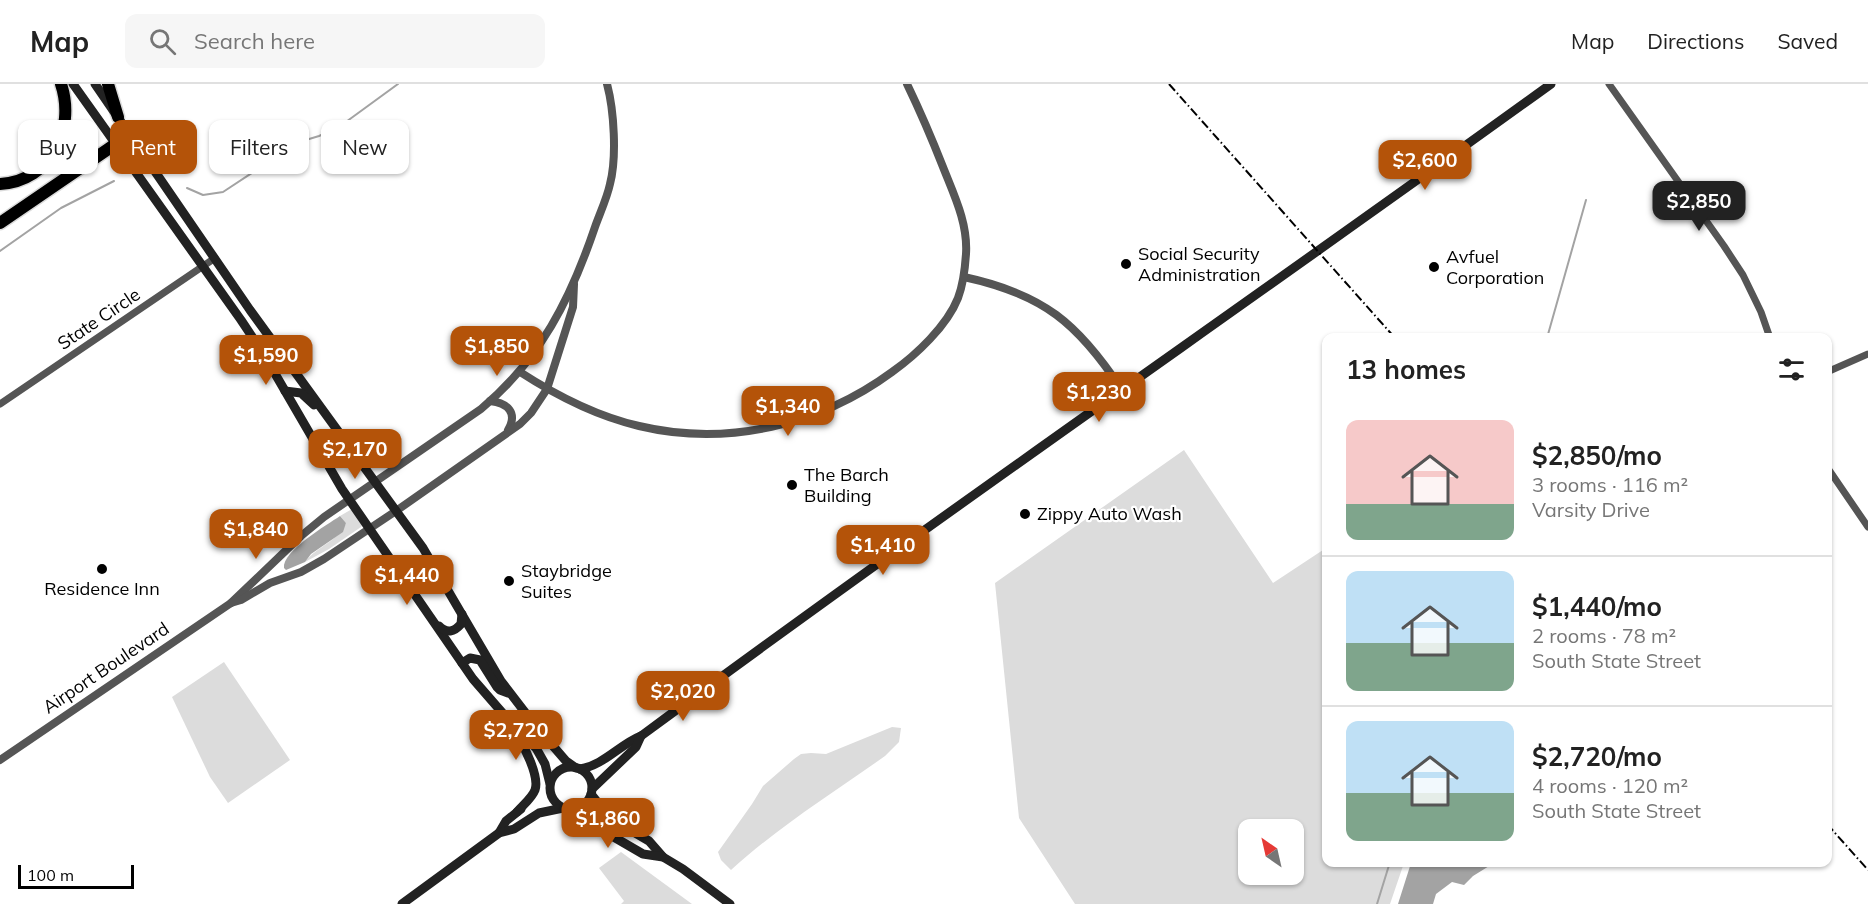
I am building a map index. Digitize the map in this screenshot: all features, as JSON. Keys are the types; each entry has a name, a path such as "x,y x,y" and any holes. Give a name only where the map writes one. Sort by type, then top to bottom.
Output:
{"highway":[{"path":"0,184 32,174 47,161 57,148 66,119 61,84"},
{"path":"108,84 118,117"},
{"path":"0,223 110,148"}],"main road":[{"path":"73,84 110,134"},
{"path":"95,84 195,230 429,557 510,694 566,761 590,778 592,791 610,818 649,841 663,857 730,904"},
{"path":"499,833 506,820 550,787 555,774 559,771 605,760 628,741 641,736 969,497 1551,84"},
{"path":"139,174 247,328 350,500 462,663 486,695 542,755 552,798 576,815 643,854 663,857"},
{"path":"285,391 301,393 312,402 352,450"},
{"path":"435,623 442,630 453,631 461,624 462,614"},
{"path":"462,663 470,658 480,660 497,687 510,694"},
{"path":"486,695 498,700 520,724 529,718"},
{"path":"502,712 520,739 537,781 534,793 517,812"},
{"path":"402,904 499,833 514,829 538,813 582,806 592,791 636,747 641,736"}],"street":[{"path":"574,284 610,183 613,165 612,113 607,84"},
{"path":"520,372 569,400 619,421 640,427 699,434 764,429 798,421 830,409 878,383 915,354 946,319 958,299 964,277 966,253 963,220 933,142 907,84"},
{"path":"1609,84 1743,275 1768,333"},
{"path":"184,238 195,230"},
{"name":"State Circle","path":"0,404 215,258"},
{"path":"964,277 1008,288 1040,303 1059,317 1092,349 1122,390"},
{"name":"Airport Boulevard","path":"231,603 301,536 490,401 520,372 542,341 574,284"},
{"name":"Airport Boulevard","path":"0,760 231,603 301,572 324,559 505,435 531,413 547,389 573,308 574,284"},
{"path":"1832,370 1868,354"},
{"path":"490,401 500,402 510,410 513,417 512,424 505,435"},
{"path":"1832,474 1868,527"},
{"path":"288,576 278,571 278,565 297,545 301,536"}],"shaded area":[{"path":"1184,450 1273,583 1322,551 1322,867 1403,867 1390,904 1075,904 1019,818 995,583"},
{"path":"352,509 361,527 305,562 343,529 346,523 340,516"},
{"path":"340,516 346,523 343,532 311,554 305,562 286,570 284,568 285,561 297,546"},
{"path":"224,662 290,760 228,803 210,777 172,697"},
{"path":"892,727 901,728 899,742 885,756 787,825 731,870 721,860 718,852 763,786 794,759 801,754 826,754"},
{"path":"621,852 692,904 621,904 624,901 599,868"},
{"path":"1409,867 1488,867 1464,885 1452,882 1436,894 1433,904 1398,904"}],"waterway":[{"path":"309,139 339,127 398,84"},
{"path":"187,188 203,195 223,192 250,174"},
{"path":"0,251 61,208 114,181"},
{"path":"1548,333 1586,200"},
{"path":"1377,904 1388,867"}],"railway":[{"path":"1169,84 1391,333"},
{"path":"1832,830 1868,870"}],"place":[{"name":"Social Security Administration","path":"1126,264"},
{"name":"Avfuel Corporation","path":"1434,267"},
{"name":"The Barch Building","path":"792,485"},
{"name":"Zippy Auto Wash","path":"1025,514"},
{"name":"Residence Inn","path":"102,569"},
{"name":"Staybridge Suites","path":"509,581"}]}
